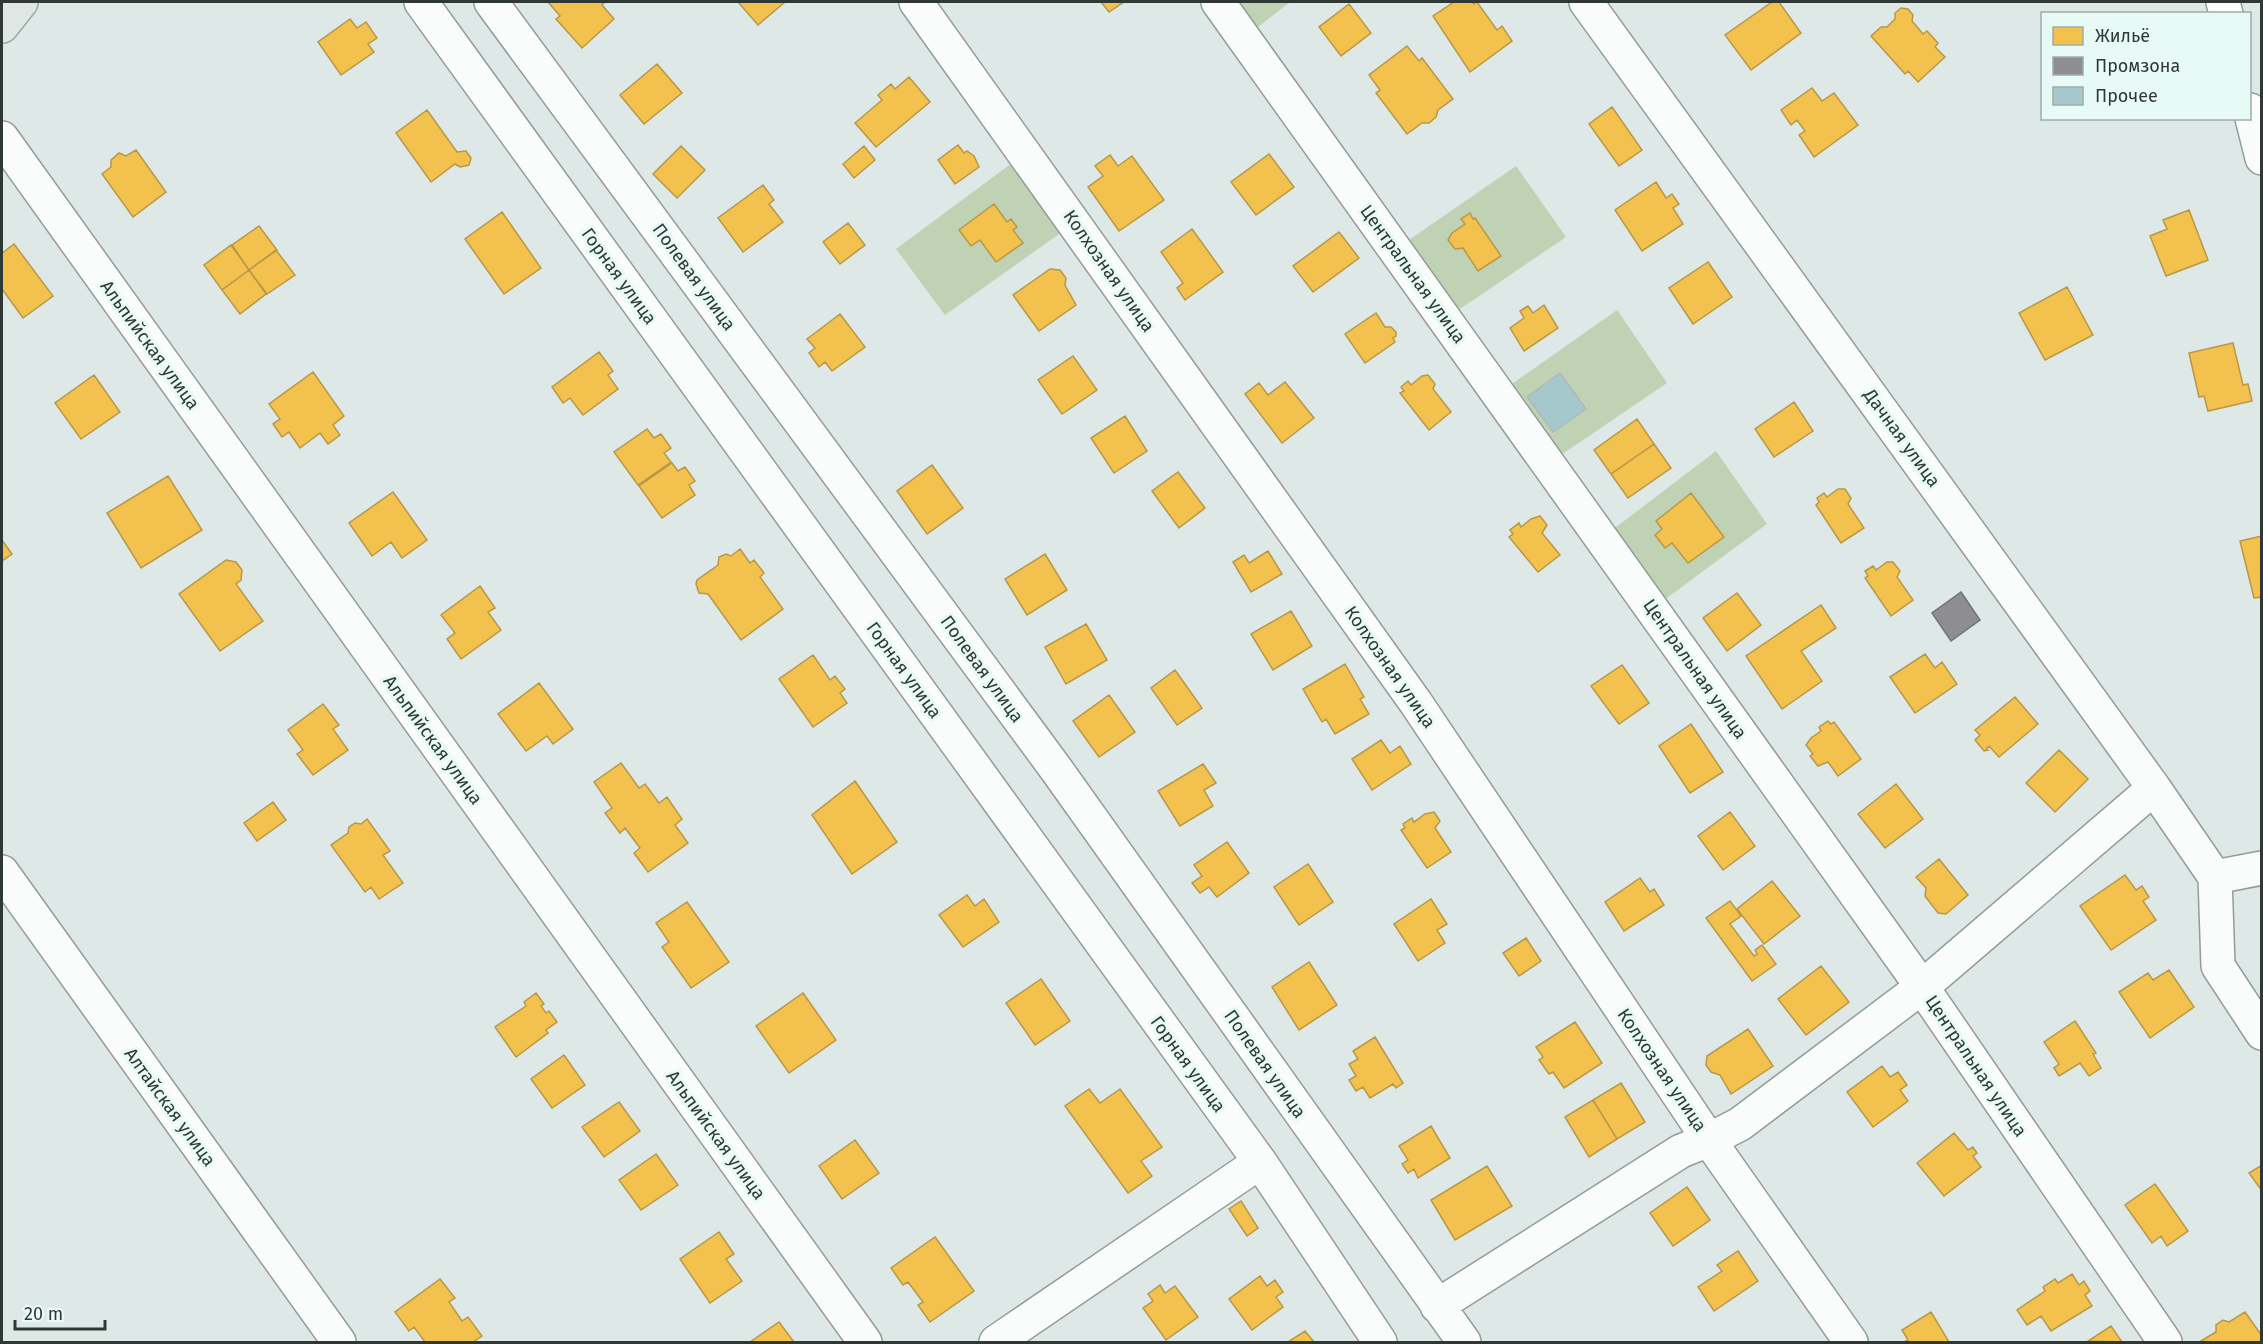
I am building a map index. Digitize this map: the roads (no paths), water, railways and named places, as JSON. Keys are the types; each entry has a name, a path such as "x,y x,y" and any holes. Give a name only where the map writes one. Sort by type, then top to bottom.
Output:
{"main road":[{"path":"2,26 21,2"}],"street":[{"name":"Горная улица","path":"421,2 1260,1162 1380,1342"},
{"name":"Полевая улица","path":"491,2 1056,769 1464,1342"},
{"name":"Колхозная улица","path":"916,2 1416,703 1709,1140 1851,1342"},
{"name":"Центральная улица","path":"1218,2 1922,987 2165,1342"},
{"name":"Дачная улица","path":"1586,2 2154,788 2215,877"},
{"path":"2251,114 2262,158"},
{"name":"Альпийская улица","path":"2,138 865,1342"},
{"path":"1437,1305 1681,1151 1740,1124 1922,987 2154,788"},
{"path":"2262,868 2215,877 2218,966 2262,1033"},
{"name":"Алтайская улица","path":"2,872 339,1342"},
{"path":"996,1342 1260,1162"}]}
